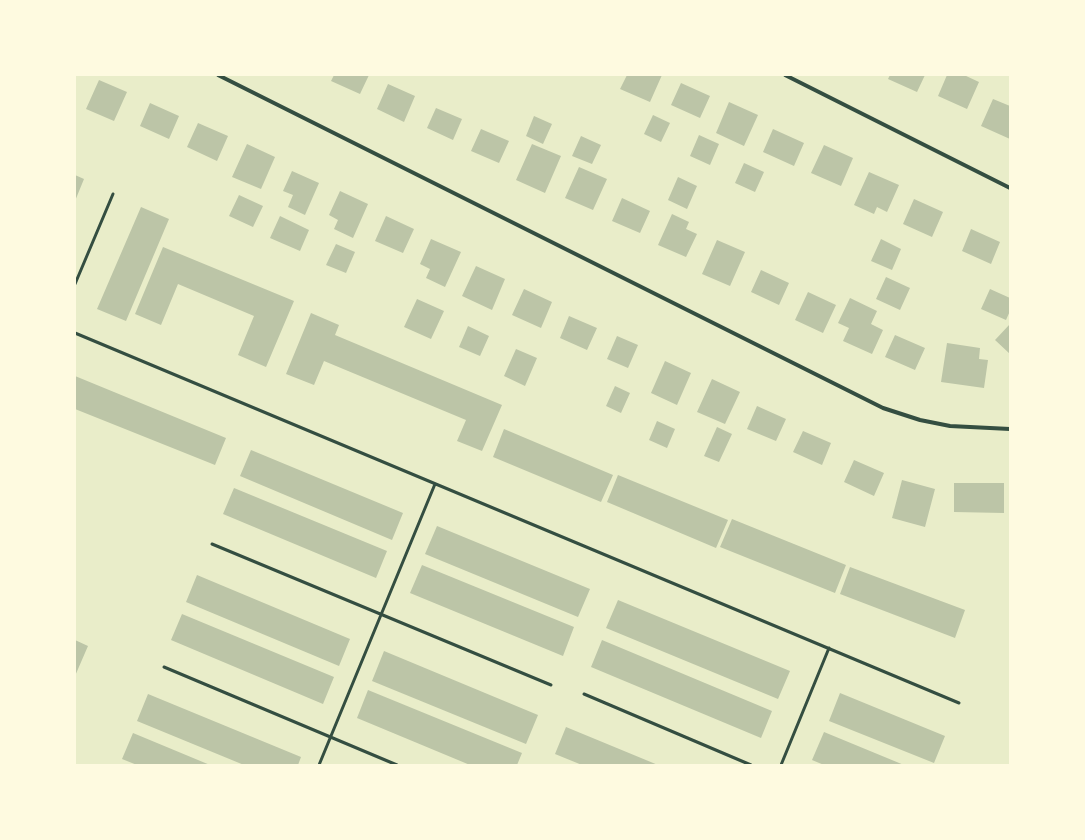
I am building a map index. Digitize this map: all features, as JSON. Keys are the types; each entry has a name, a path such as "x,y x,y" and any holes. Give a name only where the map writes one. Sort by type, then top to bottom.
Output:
{"street":[{"path":"218,75 883,408 920,420 950,426 1010,429"},
{"path":"785,75 1010,188"}],"lane":[{"path":"75,284 113,194"},
{"path":"75,333 959,702"},
{"path":"319,765 435,484"},
{"path":"212,544 382,613 551,685"},
{"path":"781,765 829,648"},
{"path":"164,667 397,765"},
{"path":"584,694 751,765"}],"building":[{"path":"334,75 369,75 360,94 331,81"},
{"path":"627,75 662,75 650,102 620,89"},
{"path":"890,75 925,75 917,92 888,79"},
{"path":"947,75 964,75 979,82 967,109 938,96"},
{"path":"99,80 127,92 114,121 86,109"},
{"path":"681,83 710,96 700,118 671,105"},
{"path":"388,84 415,96 404,122 377,109"},
{"path":"993,99 1010,106 1010,139 981,126"},
{"path":"729,102 758,115 744,146 716,133"},
{"path":"150,103 179,116 169,139 140,126"},
{"path":"436,108 462,119 453,140 427,128"},
{"path":"653,115 670,123 661,142 644,134"},
{"path":"534,116 552,124 543,144 526,136"},
{"path":"198,123 228,136 217,161 187,147"},
{"path":"481,129 509,141 499,163 471,151"},
{"path":"773,129 804,143 794,166 763,152"},
{"path":"699,135 719,144 710,165 690,156"},
{"path":"581,136 601,145 592,164 572,156"},
{"path":"247,144 275,157 261,189 232,177"},
{"path":"532,144 561,156 545,193 516,180"},
{"path":"824,145 853,158 841,186 811,173"},
{"path":"744,163 764,172 755,192 735,183"},
{"path":"579,167 607,179 593,210 565,198"},
{"path":"292,171 319,183 305,215 288,207 293,195 283,191"},
{"path":"869,172 899,185 887,212 877,207 874,214 854,205"},
{"path":"75,175 84,179 75,201"},
{"path":"678,177 697,186 687,209 668,200"},
{"path":"340,191 368,204 353,238 334,229 338,220 329,215"},
{"path":"239,195 263,206 253,227 229,216"},
{"path":"622,198 650,211 640,233 612,221"},
{"path":"914,199 943,212 932,237 903,224"},
{"path":"141,207 169,219 126,321 97,309"},
{"path":"672,214 689,222 686,229 697,234 686,257 658,245"},
{"path":"280,216 309,230 300,251 270,238"},
{"path":"386,216 414,229 403,253 375,241"},
{"path":"971,229 1000,242 991,264 962,251"},
{"path":"431,239 461,252 445,287 426,278 430,269 420,264"},
{"path":"881,239 901,249 892,270 871,261"},
{"path":"717,240 745,252 730,286 702,274"},
{"path":"336,244 355,252 346,273 326,265"},
{"path":"163,247 294,301 266,367 238,355 254,316 178,284 161,325 135,314"},
{"path":"476,266 505,279 492,310 462,296"},
{"path":"761,270 789,283 779,305 751,292"},
{"path":"886,277 910,288 900,310 876,299"},
{"path":"524,289 552,302 541,328 512,315"},
{"path":"990,289 1010,298 1010,311 1006,320 981,309"},
{"path":"808,292 836,305 823,333 795,320"},
{"path":"850,298 877,311 871,324 883,330 872,354 843,341 849,328 838,323"},
{"path":"417,299 444,311 431,339 404,327"},
{"path":"311,313 339,325 335,335 502,405 482,451 457,441 466,420 324,361 314,385 286,374"},
{"path":"569,316 597,328 587,350 560,338"},
{"path":"1010,324 1010,354 995,340"},
{"path":"468,326 489,336 480,356 459,347"},
{"path":"895,335 925,348 915,370 885,357"},
{"path":"617,336 638,345 628,368 607,359"},
{"path":"947,343 980,348 979,359 988,360 984,388 941,382"},
{"path":"516,349 537,358 525,386 504,376"},
{"path":"665,361 691,373 677,405 651,393"},
{"path":"75,376 226,438 215,465 75,409"},
{"path":"712,379 740,392 725,424 697,412"},
{"path":"615,386 630,393 621,413 606,406"},
{"path":"757,406 786,419 776,441 747,429"},
{"path":"657,421 675,429 667,448 649,440"},
{"path":"717,427 732,434 719,462 704,456"},
{"path":"504,429 613,475 601,502 493,457"},
{"path":"803,431 831,443 822,465 793,452"},
{"path":"251,450 403,513 392,540 240,476"},
{"path":"854,460 884,473 874,496 844,482"},
{"path":"618,475 728,520 716,548 607,502"},
{"path":"902,480 935,489 925,527 892,518"},
{"path":"954,483 1004,483 1004,513 954,512"},
{"path":"234,488 387,551 376,578 223,514"},
{"path":"732,519 846,565 835,593 720,547"},
{"path":"437,526 590,589 578,617 425,554"},
{"path":"422,565 574,627 563,656 410,593"},
{"path":"850,567 965,610 955,638 840,594"},
{"path":"197,575 350,639 339,666 186,602"},
{"path":"618,600 790,671 778,699 606,628"},
{"path":"182,614 334,677 323,704 171,640"},
{"path":"75,640 88,646 75,676"},
{"path":"602,640 772,711 761,738 591,667"},
{"path":"384,651 538,715 526,744 372,681"},
{"path":"368,690 522,753 517,765 470,765 357,718"},
{"path":"840,693 945,736 934,763 829,721"},
{"path":"148,694 301,757 298,765 244,765 137,721"},
{"path":"566,727 658,765 582,765 555,754"},
{"path":"824,732 904,765 824,765 812,760"},
{"path":"133,733 210,765 137,765 122,759"}]}
